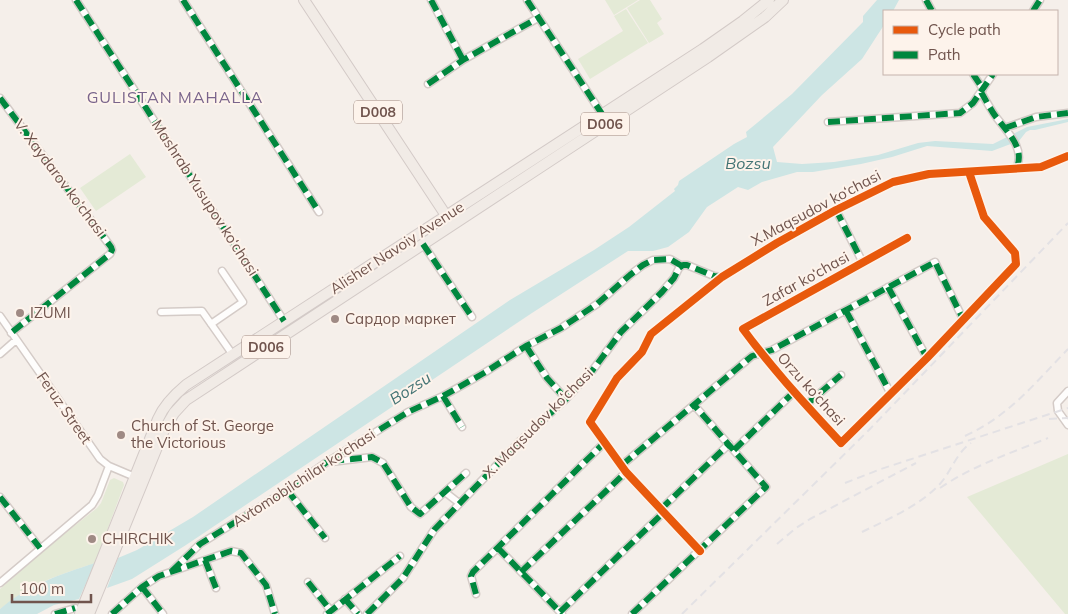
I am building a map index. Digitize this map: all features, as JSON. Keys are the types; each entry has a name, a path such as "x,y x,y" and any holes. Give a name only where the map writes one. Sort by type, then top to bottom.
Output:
{"main road":[{"name":"D008","path":"304,0 449,220"},
{"name":"Alisher Navoiy Avenue","path":"78,611 87,597 102,559 168,423 177,409 186,400 423,244 449,220 602,114 743,21 769,0"},
{"name":"Alisher Navoiy Avenue","path":"89,614 114,555 165,405 186,385 284,321 708,57 765,17 784,0"}],"street":[{"name":"Mashrab Yusupov ko‘chasi","path":"76,0 284,321"},
{"path":"183,0 319,212"},
{"path":"431,0 463,60"},
{"path":"527,0 602,114"},
{"path":"428,84 463,60 538,18"},
{"path":"974,75 1000,122 1007,130 1020,153 1017,167 1041,167 1068,156"},
{"path":"828,122 960,113 973,103 992,75"},
{"name":"V. Xaydarov ko‘chasi","path":"0,98 112,250 110,254 11,333"},
{"path":"1007,130 1036,117 1068,113"},
{"name":"X.Maqsudov ko‘chasi","path":"605,442 590,422 617,378 642,352 652,334 722,277 777,242 893,182 929,174 993,171 1017,167"},
{"path":"846,311 891,394 1016,264 1016,253 984,217 969,172"},
{"name":"Zafar ko‘chasi","path":"836,210 863,263"},
{"name":"Zafar ko‘chasi","path":"760,352 743,329 907,238"},
{"path":"423,244 472,317"},
{"name":"Avtomobilchilar ko‘chasi","path":"172,571 200,544 408,412 443,396 526,346 560,328 597,304 630,275 653,260 670,259 682,266"},
{"name":"Orzu ko‘chasi","path":"760,352 772,350 935,262 963,320"},
{"path":"682,266 687,265 714,276 722,277"},
{"name":"X. Maqsudov ko‘chasi","path":"367,614 404,578 434,530 520,442 566,399 592,371 621,332 662,292 682,266"},
{"path":"211,324 243,302 222,271"},
{"path":"888,287 927,358"},
{"path":"161,312 202,311 233,355"},
{"name":"Feruz Street","path":"0,316 100,459 109,466 140,478"},
{"path":"0,354 16,340"},
{"path":"526,346 547,378 566,399"},
{"path":"622,465 752,356 760,352"},
{"name":"Orzu ko‘chasi","path":"760,352 794,392 842,443 891,394"},
{"name":"Orzu ko‘chasi","path":"806,405 841,375"},
{"path":"1068,391 1057,403 1058,411 1068,426"},
{"name":"Orzu ko‘chasi","path":"734,450 794,392"},
{"path":"443,396 462,427"},
{"path":"632,614 766,487 694,404"},
{"path":"476,594 472,581 473,572 605,442 626,472 700,550"},
{"path":"498,548 561,613 729,444"},
{"path":"327,462 372,457 383,463 411,507 420,514 466,473"},
{"path":"0,582 94,502 109,466"},
{"path":"521,572 626,472"},
{"path":"287,490 325,538"},
{"path":"445,492 460,503"},
{"path":"0,497 40,548"},
{"path":"112,614 142,587 160,576 231,551 241,553 266,585 275,614"},
{"path":"308,582 329,612 400,556"},
{"path":"205,560 216,588"},
{"path":"142,587 163,614"},
{"path":"346,599 358,614"},
{"path":"55,614 78,611"}],"green space":[{"path":"605,0 638,0 614,15"},
{"path":"640,0 650,0 662,19 657,23 664,34 649,43 627,8"},
{"path":"626,9 648,43 590,79 578,59 623,31 614,16"},
{"path":"130,154 146,177 96,211 80,188"},
{"path":"1068,454 1068,614 1065,614 967,497"},
{"path":"114,478 123,482 124,485 95,563 42,582 0,609 0,589 97,508 101,503 110,480"}],"water":[{"name":"Bozsu","path":"877,0 899,0 894,10 883,10 883,27 862,59 822,95 773,147 777,162 802,164 834,162 878,155 918,143 935,141 993,144 1027,127 1068,119 1068,122 1030,130 1019,141 992,151 927,146 861,164 813,172 797,172 762,182 748,190 738,187 707,207 689,232 668,247 653,251 628,251 532,313 186,545 132,579 107,588 118,558 137,550 193,517 510,300 629,227 675,191 674,189 679,181 747,137 746,132 792,94 863,22 863,16"},
{"path":"95,563 79,599 54,605 37,614 0,614 0,609 33,587 57,576"}],"railway":[{"path":"682,614 869,430 1068,223"},
{"path":"965,436 981,428 1008,409 1068,349"},
{"path":"845,483 881,469 1068,408"},
{"path":"1049,419 1068,418"},
{"path":"940,488 979,466 1048,438"},
{"path":"862,532 902,512 930,493 938,486 961,453 971,443"},
{"path":"777,544 810,519 916,463"}],"marked path":[{"path":"76,0 284,321"},
{"path":"183,0 319,212"},
{"path":"431,0 463,60"},
{"path":"527,0 602,114"},
{"path":"926,0 931,10"},
{"path":"1034,10 1040,0"},
{"path":"428,84 463,60 538,18"},
{"path":"974,75 983,89"},
{"path":"828,122 960,113 973,103 992,75"},
{"path":"981,92 994,115 1015,143 1019,154 1017,167"},
{"path":"0,98 112,250 110,254 11,333"},
{"path":"1005,128 1036,117 1068,113"},
{"path":"836,210 863,263"},
{"path":"423,244 472,317"},
{"path":"172,571 200,544 287,490 327,462 408,412 443,396 526,346 561,328 597,304 643,265 653,260 670,259 682,266"},
{"path":"622,465 752,356 772,350 935,262 963,319"},
{"path":"367,614 403,578 434,530 520,441 566,399 592,371 621,332 662,292 674,278 679,268 687,265 714,276 722,277"},
{"path":"888,287 927,358"},
{"path":"846,311 891,394"},
{"path":"526,346 547,378 566,399"},
{"path":"806,405 841,375"},
{"path":"734,450 794,392"},
{"path":"443,396 462,427"},
{"path":"632,614 766,487 694,405"},
{"path":"476,594 471,576 473,572 605,442"},
{"path":"661,509 729,444"},
{"path":"332,461 372,457 383,463 411,507 420,514 466,473"},
{"path":"521,572 626,472"},
{"path":"287,490 325,538"},
{"path":"0,497 40,548"},
{"path":"560,612 664,512"},
{"path":"498,548 562,614"},
{"path":"112,614 142,587 159,576 231,551 241,553 266,585 275,614"},
{"path":"327,614 400,556"},
{"path":"205,560 216,588"},
{"path":"308,582 331,611"},
{"path":"142,587 163,614"},
{"path":"345,599 358,614"},
{"path":"55,614 75,608"}],"cycle path":[{"path":"700,551 626,472 590,422 617,378 642,352 651,334 722,277 836,210 893,182 929,174 1041,167 1068,156"},
{"path":"907,238 743,329 778,373 841,443 927,358 1016,264 1015,253 984,217 969,172"}],"place":[{"name":"IZUMI","path":"20,313"},
{"name":"Сардор маркет","path":"335,319"},
{"name":"Church of St. George the Victorious","path":"121,435"},
{"name":"CHIRCHIK","path":"92,539"}],"district":[{"name":"GULISTAN MAHALLA","path":"175,97"}]}
